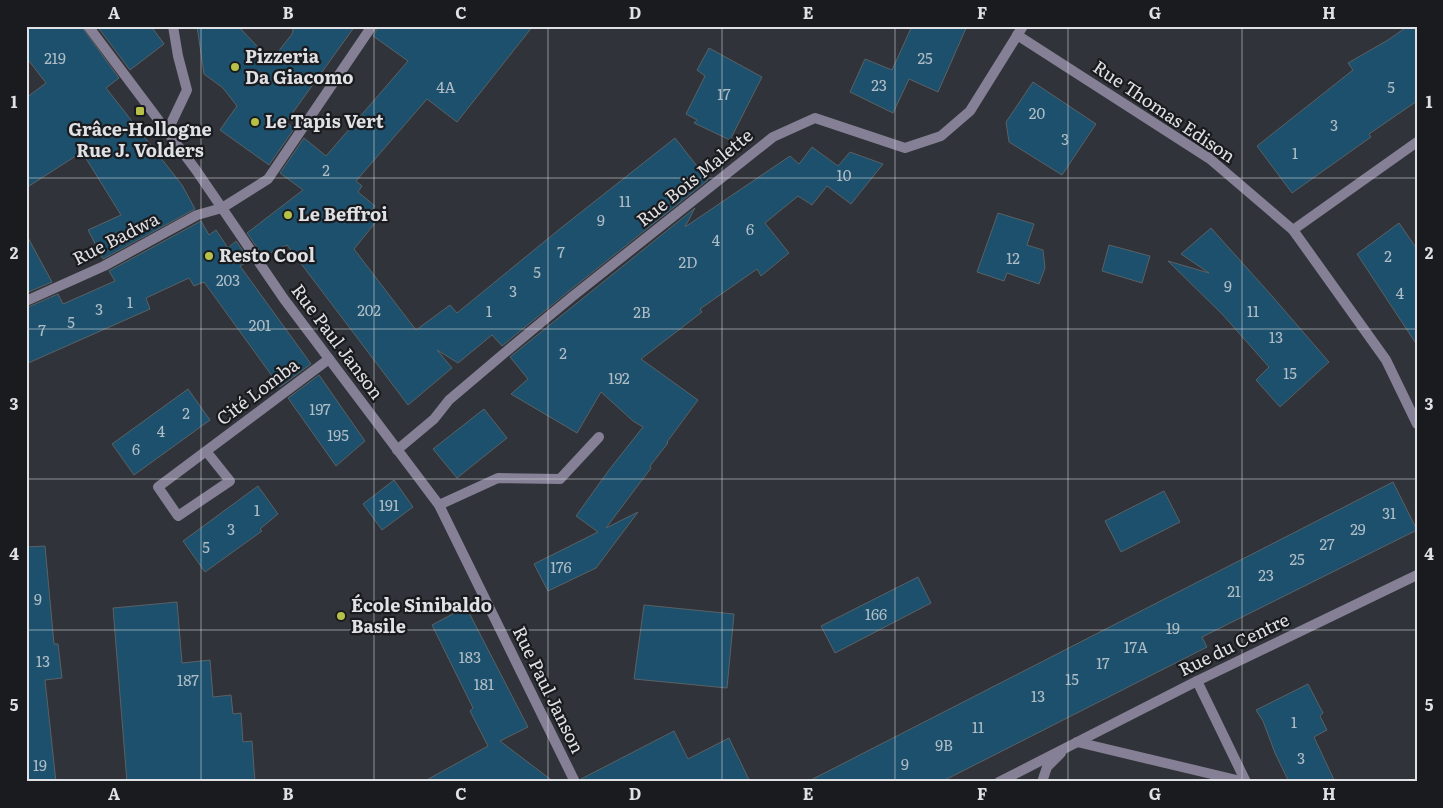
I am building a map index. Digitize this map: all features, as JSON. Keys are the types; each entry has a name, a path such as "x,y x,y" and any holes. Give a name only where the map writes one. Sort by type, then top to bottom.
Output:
{"street":[{"name":"Rue Paul Janson","path":"88,26 222,208 284,299 439,505 575,782"},
{"path":"167,132 187,90 178,56 173,26"},
{"name":"Rue Badwa","path":"26,301 104,266 197,215 222,208 268,179 372,26"},
{"name":"Rue Bois Malette","path":"398,450 434,419 449,400 508,350 773,137 815,118 905,148 942,136 970,111 1023,26"},
{"name":"Rue Thomas Edison","path":"1017,35 1210,159 1293,230 1386,360 1417,424"},
{"path":"1293,230 1417,142"},
{"name":"Cité Lomba","path":"206,451 230,481 178,516 158,487 206,451 329,359"},
{"path":"439,505 498,478 560,478 599,437"},
{"name":"Rue du Centre","path":"998,782 1197,681 1417,575"},
{"path":"1197,681 1246,782"},
{"path":"1077,742 1246,782"},
{"name":"Rue du Centre","path":"1042,782 1048,767 1067,747"}],"building":[{"path":"26,26 81,26 119,78 106,88 182,185 195,209 103,259 88,230 121,215 82,152 26,188 26,98 46,83 26,57"},
{"path":"97,26 151,26 164,44 130,70"},
{"path":"197,26 238,26 271,61 292,34 294,26 355,26 286,122 294,129 269,165 220,130 237,106 223,88 204,74"},
{"path":"379,26 533,26 457,122 427,99 356,181 362,186 358,192 375,206 367,216 375,223 354,249 416,330 450,305 457,313 675,138 708,180 502,346 492,335 458,363 437,350 452,368 408,405 287,245 263,256 247,233 303,190 280,173 304,138 326,156 408,61 373,36"},
{"path":"912,26 967,26 938,92 909,79 893,113 850,92 865,59 892,70"},
{"path":"1408,26 1417,26 1417,101 1369,134 1371,137 1292,193 1257,146 1353,70 1348,63"},
{"path":"709,48 762,77 730,140 694,123 697,120 686,114 705,76 697,70"},
{"path":"1033,82 1096,124 1062,175 1009,142 1006,122"},
{"path":"812,147 838,166 850,152 883,164 851,204 827,186 812,205 798,196 765,223 789,253 761,276 757,269 700,309 702,312 641,359 698,400 650,466 651,468 606,528 638,512 596,568 548,591 534,564 598,532 576,516 643,427 633,421 601,392 577,433 511,394 528,379 510,357 695,208 685,227 790,156 799,164"},
{"path":"998,213 1034,224 1027,245 1043,250 1045,268 1039,284 1007,273 1004,281 977,272"},
{"path":"201,221 209,235 216,230 228,248 236,241 250,261 240,266 311,364 280,387 204,282 194,286 189,278 146,298 150,309 26,364 26,308 58,294 63,304 115,281 109,271"},
{"path":"1399,223 1417,249 1417,345 1357,254"},
{"path":"1211,228 1329,362 1280,407 1256,380 1269,367 1223,315 1168,261 1209,273 1181,254"},
{"path":"26,234 52,282 26,293"},
{"path":"1109,245 1150,256 1142,283 1102,271"},
{"path":"319,375 365,441 336,466 288,398"},
{"path":"188,389 210,420 134,475 112,444"},
{"path":"484,409 507,438 457,478 433,449"},
{"path":"394,480 413,507 382,530 363,504"},
{"path":"1393,482 1417,530 1202,637 1207,647 941,782 807,782"},
{"path":"258,486 278,514 260,529 262,531 205,572 183,541"},
{"path":"1164,491 1180,522 1121,552 1105,521"},
{"path":"45,546 54,644 58,644 62,678 45,680 56,782 26,782 26,547"},
{"path":"918,577 931,603 835,653 821,626"},
{"path":"177,602 182,663 210,660 213,697 231,695 233,714 241,713 243,742 252,741 255,782 127,782 113,608"},
{"path":"644,605 734,614 727,688 634,679"},
{"path":"466,607 528,727 500,741 554,782 423,782 488,746 470,711 473,708 432,625"},
{"path":"1308,684 1323,713 1320,716 1327,730 1314,737 1335,782 1289,782 1275,753 1263,721 1256,710"},
{"path":"674,731 688,759 729,738 750,782 582,782 581,779"}],"place":[{"name":"Pizzeria Da Giacomo","path":"235,67"},
{"name":"Grâce-Hollogne Rue J. Volders","path":"140,111"},
{"name":"Le Tapis Vert","path":"255,122"},
{"name":"Le Beffroi","path":"288,215"},
{"name":"Resto Cool","path":"209,256"},
{"name":"École Sinibaldo Basile","path":"341,616"}]}
